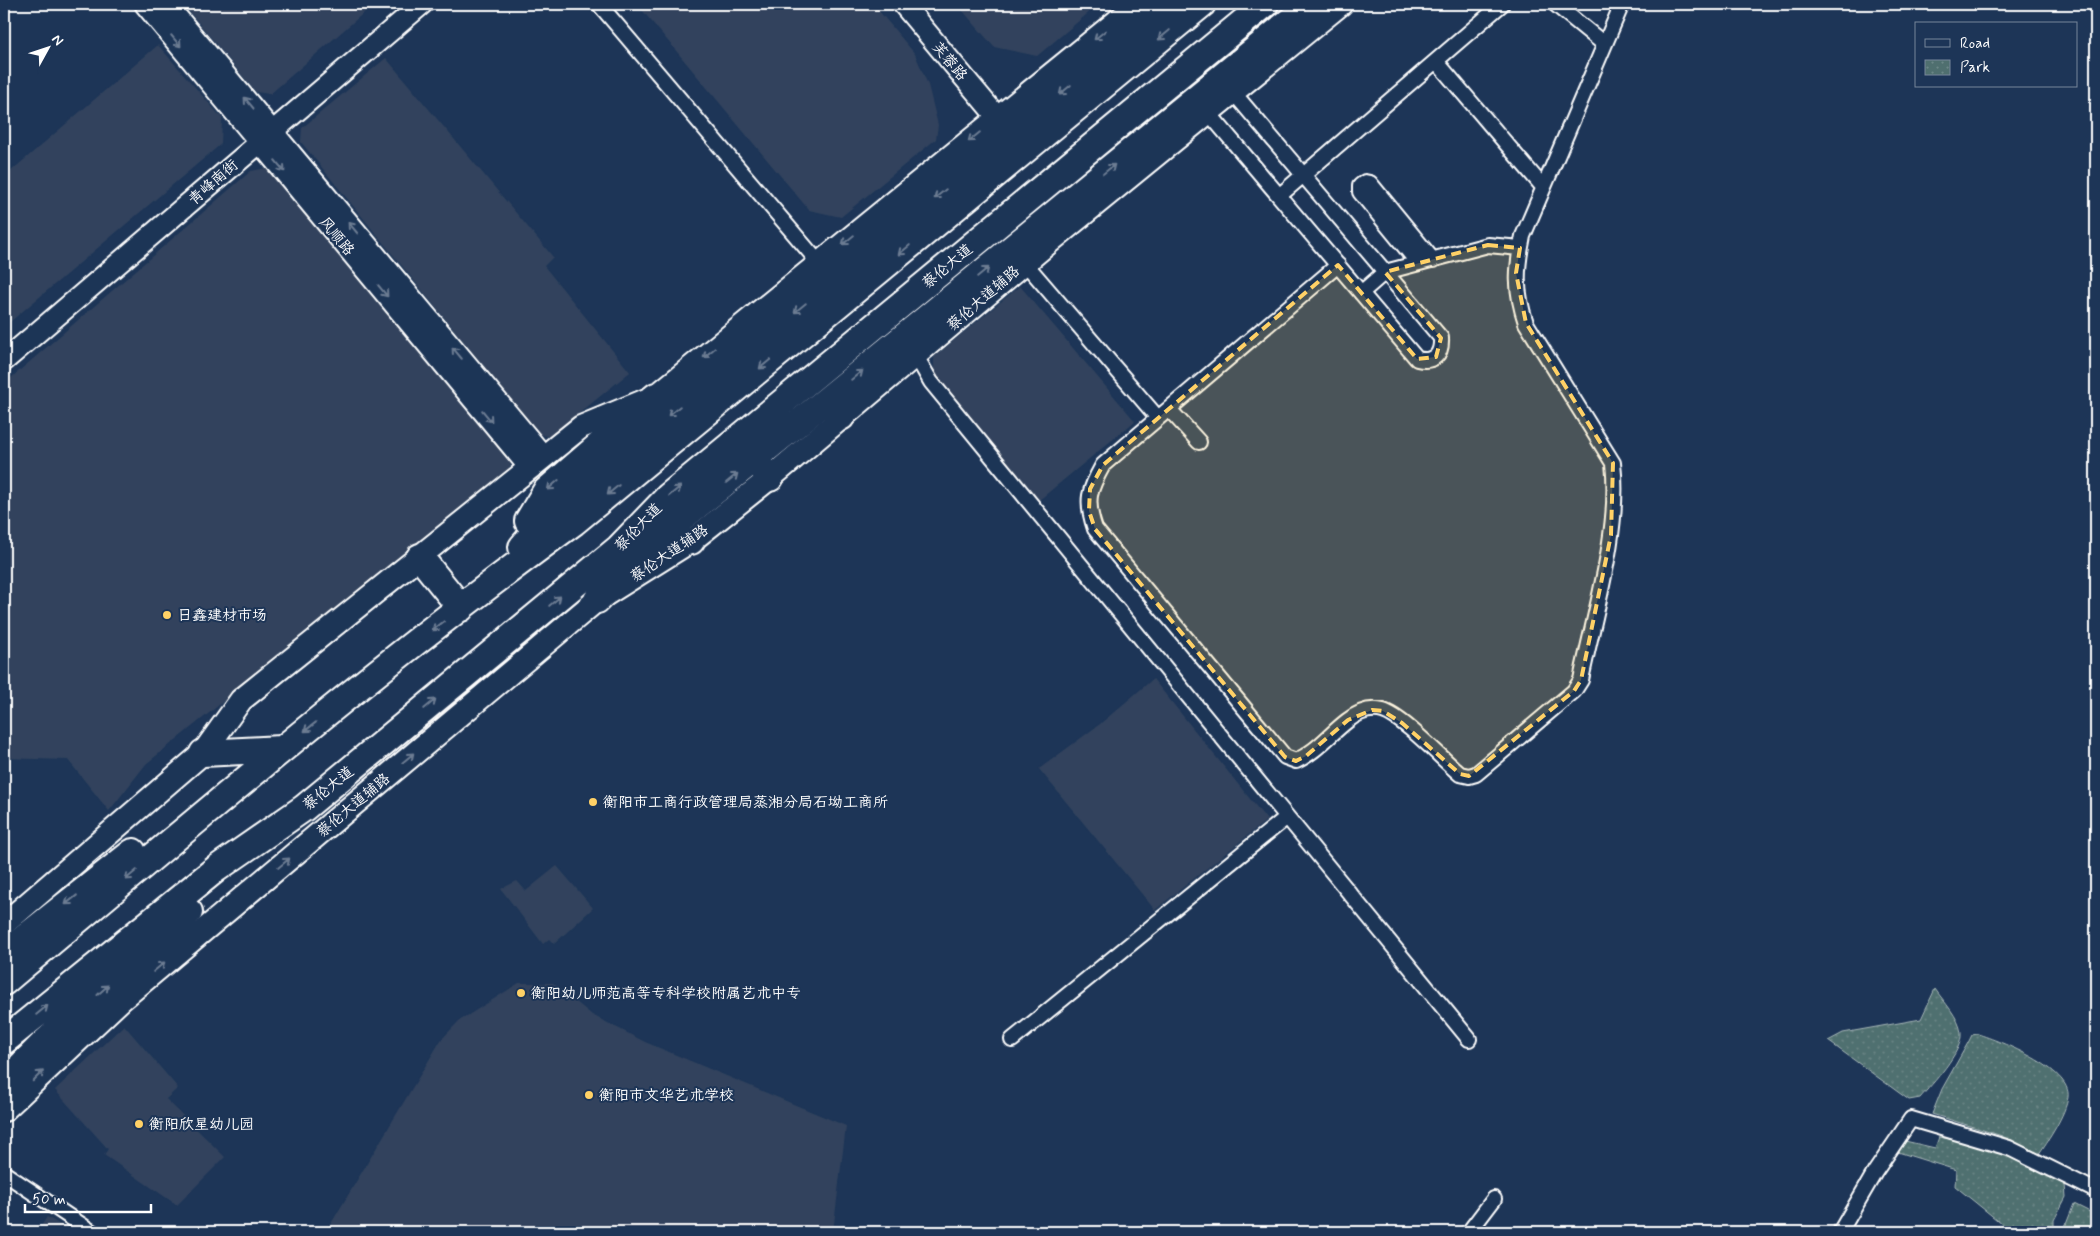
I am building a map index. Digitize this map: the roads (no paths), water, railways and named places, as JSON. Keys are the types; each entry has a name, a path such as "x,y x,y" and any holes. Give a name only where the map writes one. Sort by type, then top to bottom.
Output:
{"highway":[{"path":"492,582 559,504 747,337 1011,122 1170,4"},
{"path":"4,982 281,749 492,582 574,522 1202,4"},
{"name":"蔡伦大道","path":"4,1041 216,869 304,808 619,548 668,496 1265,4"},
{"path":"596,600 649,545 762,469 1234,83 1268,39 1311,4"},
{"path":"492,582 546,491 656,396"},
{"path":"619,548 691,541"},
{"path":"420,557 461,608"},
{"path":"203,753 281,749"},
{"path":"4,954 71,899 169,825 281,749"},
{"path":"4,1083 44,1043 304,808"}],"main road":[{"path":"1011,122 1138,4"},
{"name":"蔡伦大道辅路","path":"909,347 1025,263 1208,112 1234,83 1341,4"},
{"path":"4,924 203,753 241,700 582,427 656,396 747,337"},
{"name":"蔡伦大道辅路","path":"4,1110 122,998 596,600 691,541 762,469"}],"street":[{"name":"风顺路","path":"145,4 263,133 537,463"},
{"name":"风顺路","path":"166,4 263,133"},
{"name":"青峰南街","path":"4,361 263,133 406,4"},
{"name":"青峰南街","path":"4,348 422,4"},
{"path":"598,4 826,272"},
{"name":"芙蓉路","path":"903,4 1011,122"},
{"name":"芙蓉路","path":"920,4 1011,122"},
{"path":"1279,196 1502,4"},
{"path":"1555,4 1604,44"},
{"path":"1338,266 1103,465 1090,489 1089,511 1095,529 1285,757 1296,761 1306,756 1348,720 1363,711 1383,711 1402,723 1460,774 1469,776 1476,774 1574,691 1581,680 1611,534 1614,501 1613,463 1526,323 1518,300 1516,273 1523,236 1622,4"},
{"path":"1436,61 1543,187"},
{"path":"1208,112 1417,359 1427,361 1436,357 1442,348 1441,338 1304,176 1234,83"},
{"path":"1418,263 1360,192 1360,186 1364,182 1370,183 1433,260"},
{"path":"1361,293 1385,272 1488,246 1520,248"},
{"path":"1025,263 1158,418"},
{"path":"909,347 931,382 1469,1039"},
{"path":"1169,409 1199,442"},
{"path":"1012,1040 1287,817"},
{"path":"1840,1232 1875,1172 1911,1119 2009,1148 2096,1191"},
{"path":"4,1173 92,1232"},
{"path":"1469,1232 1494,1199"}],"place":[{"name":"日鑫建材市场","path":"167,615"},
{"name":"衡阳市工商行政管理局蒸湘分局石坳工商所","path":"593,802"},
{"name":"衡阳幼儿师范高等专科学校附属艺术中专","path":"521,993"},
{"name":"衡阳市文华艺术学校","path":"589,1095"},
{"name":"衡阳欣星幼儿园","path":"139,1124"}]}
